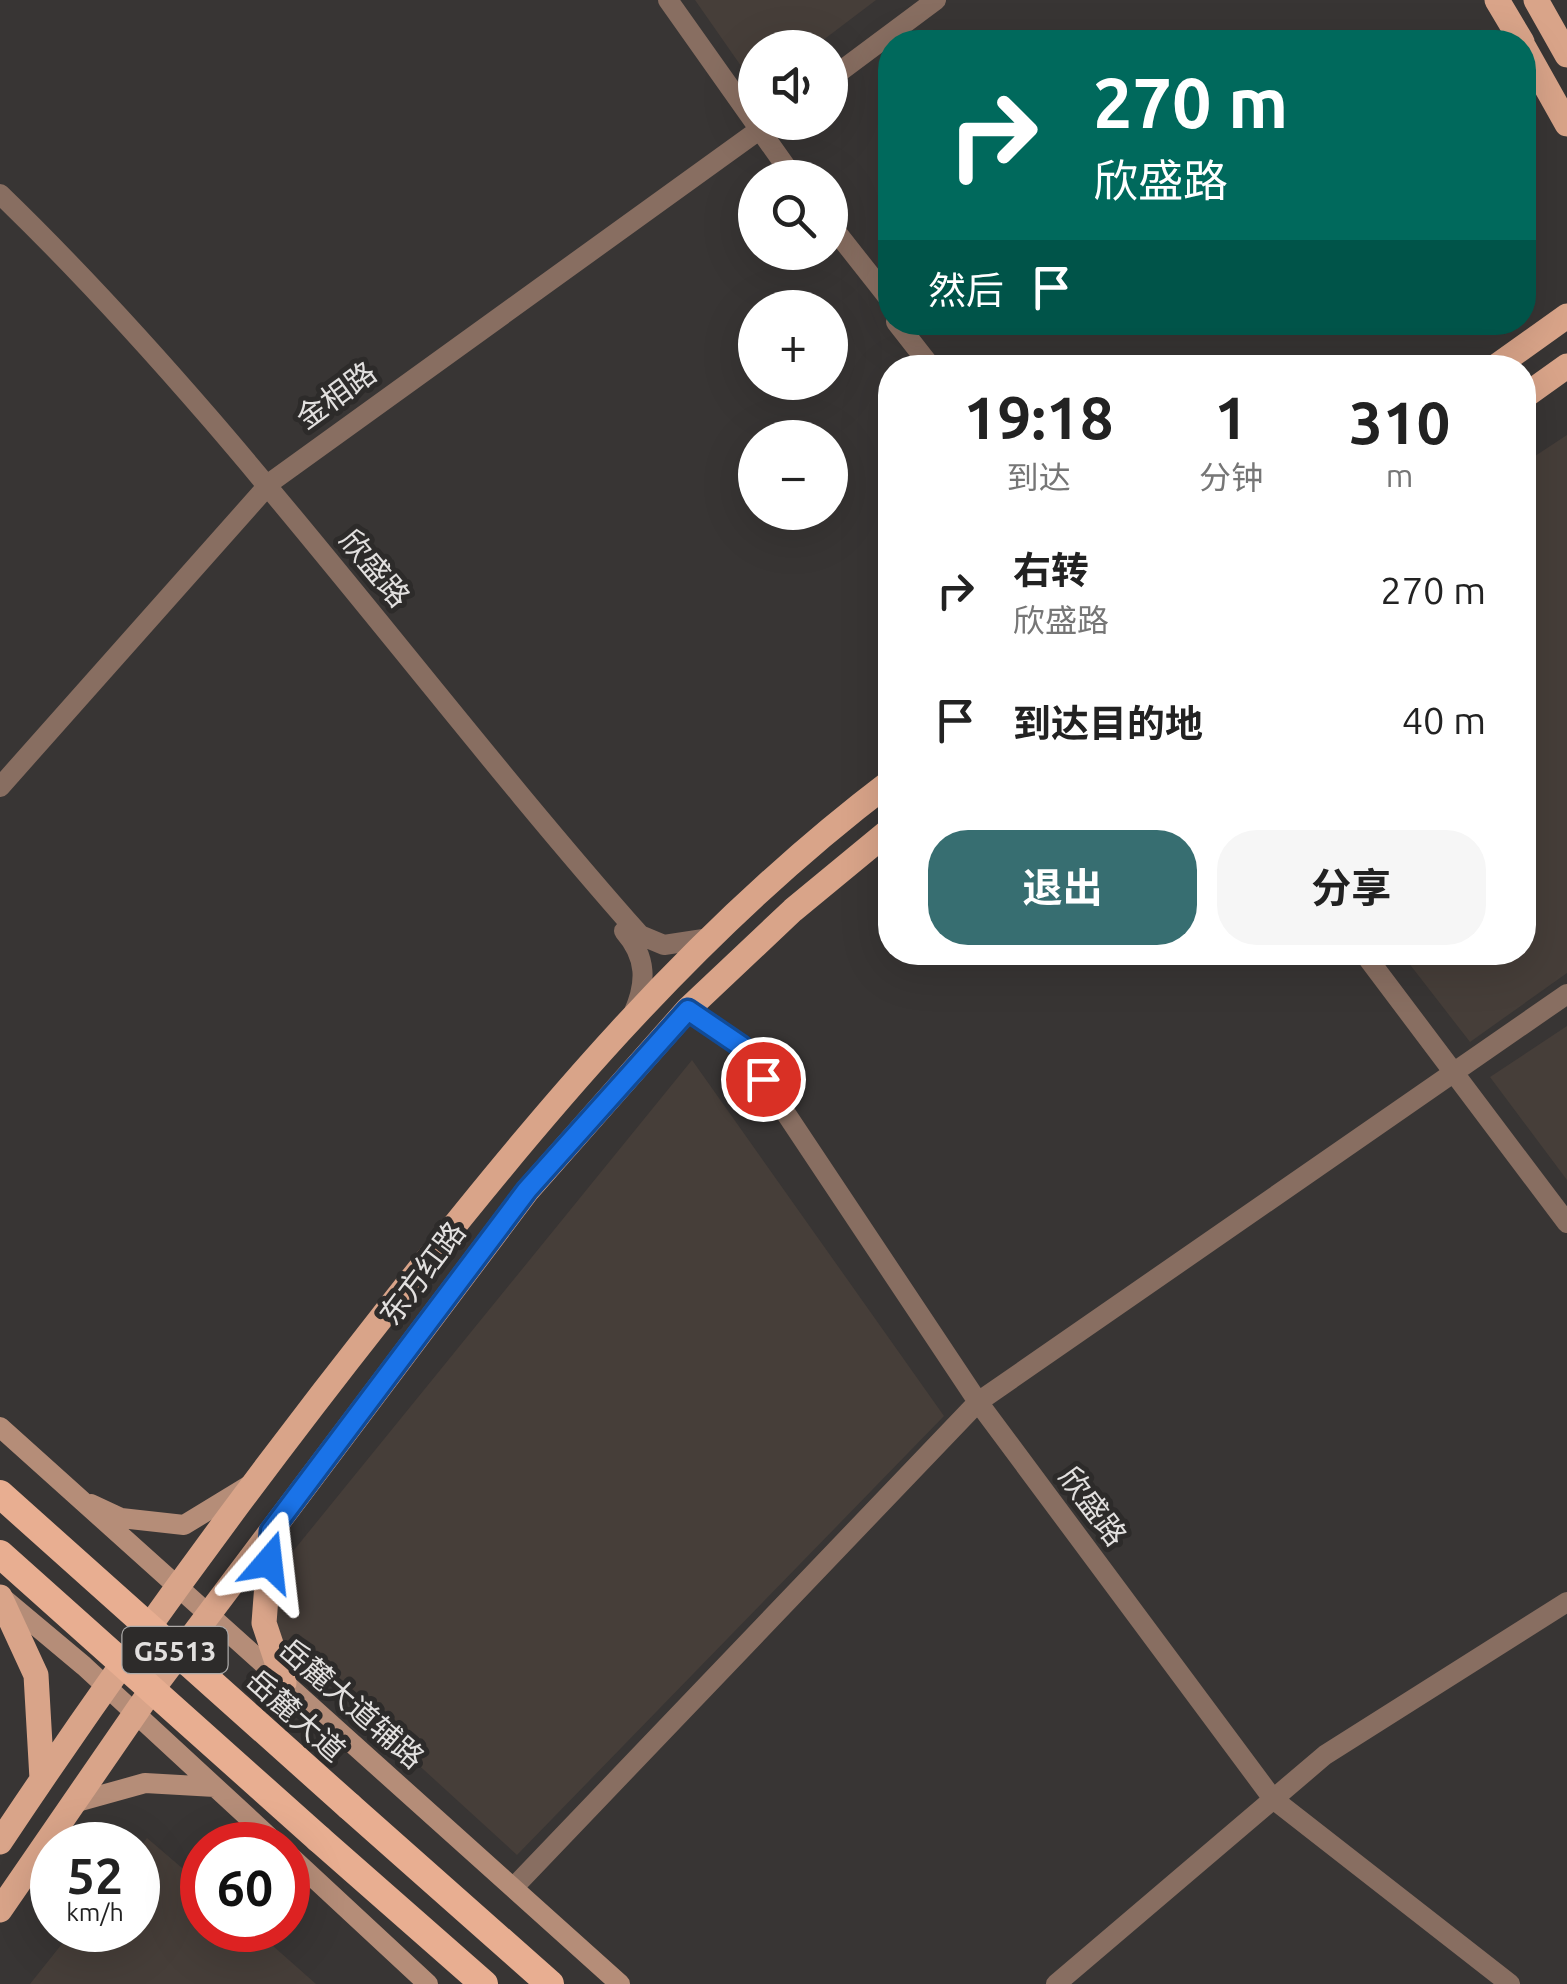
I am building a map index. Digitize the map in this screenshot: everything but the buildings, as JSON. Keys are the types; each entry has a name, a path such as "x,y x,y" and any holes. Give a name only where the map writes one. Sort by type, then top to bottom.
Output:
{"highway":[{"name":"岳麓大道","path":"0,1494 550,1984"},
{"name":"G5513","path":"0,1554 484,1984"}],"main road":[{"path":"1498,0 1515,30"},
{"path":"1536,0 1567,55"},
{"path":"1536,68 1567,124"},
{"path":"1511,355 1563,316"},
{"path":"1536,388 1567,366"},
{"name":"东方红路","path":"0,1842 254,1482 488,1182 633,1014 810,847 878,792"},
{"name":"东方红路","path":"0,1910 135,1713 527,1190 688,1010 793,910 878,840"},
{"name":"岳麓大道辅路","path":"0,1427 70,1494 620,1984"},
{"path":"70,1494 121,1518 184,1525 254,1482"},
{"path":"271,1531 264,1623 284,1684"},
{"path":"0,1597 107,1687 253,1822"},
{"path":"0,1597 36,1675 42,1780"},
{"path":"73,1803 145,1783 215,1787"},
{"path":"310,1874 428,1984"}],"street":[{"path":"656,0 738,105"},
{"path":"668,0 738,102"},
{"path":"879,30 920,0"},
{"path":"895,30 936,0"},
{"path":"848,53 878,31"},
{"path":"848,65 878,43"},
{"name":"金相路","path":"0,772 260,485 738,139"},
{"path":"765,140 780,160"},
{"name":"欣盛路","path":"0,194 88,283 640,935 664,945 712,937"},
{"name":"欣盛路","path":"0,206 82,289 260,485 636,944 642,958 643,982 633,1014"},
{"path":"848,247 878,285"},
{"path":"848,262 878,299"},
{"path":"906,335 922,355"},
{"name":"金相路","path":"0,786 260,485"},
{"path":"1373,965 1567,1223"},
{"path":"514,1887 978,1402 1567,994"},
{"name":"欣盛路","path":"688,1010 741,1046 978,1402 1273,1799 1510,1984"},
{"path":"1056,1984 1324,1754 1567,1602"}],"shaded area":[{"path":"695,0 876,0 836,30 738,30 738,62"},
{"path":"1567,435 1567,973 1470,1042 1410,965 1536,965 1536,455"},
{"path":"1567,1026 1567,1180 1490,1077"},
{"path":"692,1060 944,1416 517,1855 272,1631 281,1566"},
{"path":"160,1849 180,1866 180,1952 280,1952 316,1984 30,1984 55,1952 160,1952"}],"route":[{"path":"269,1562 271,1531 352,1426 412,1338 576,1131 688,1010 741,1046 763,1079"}]}
